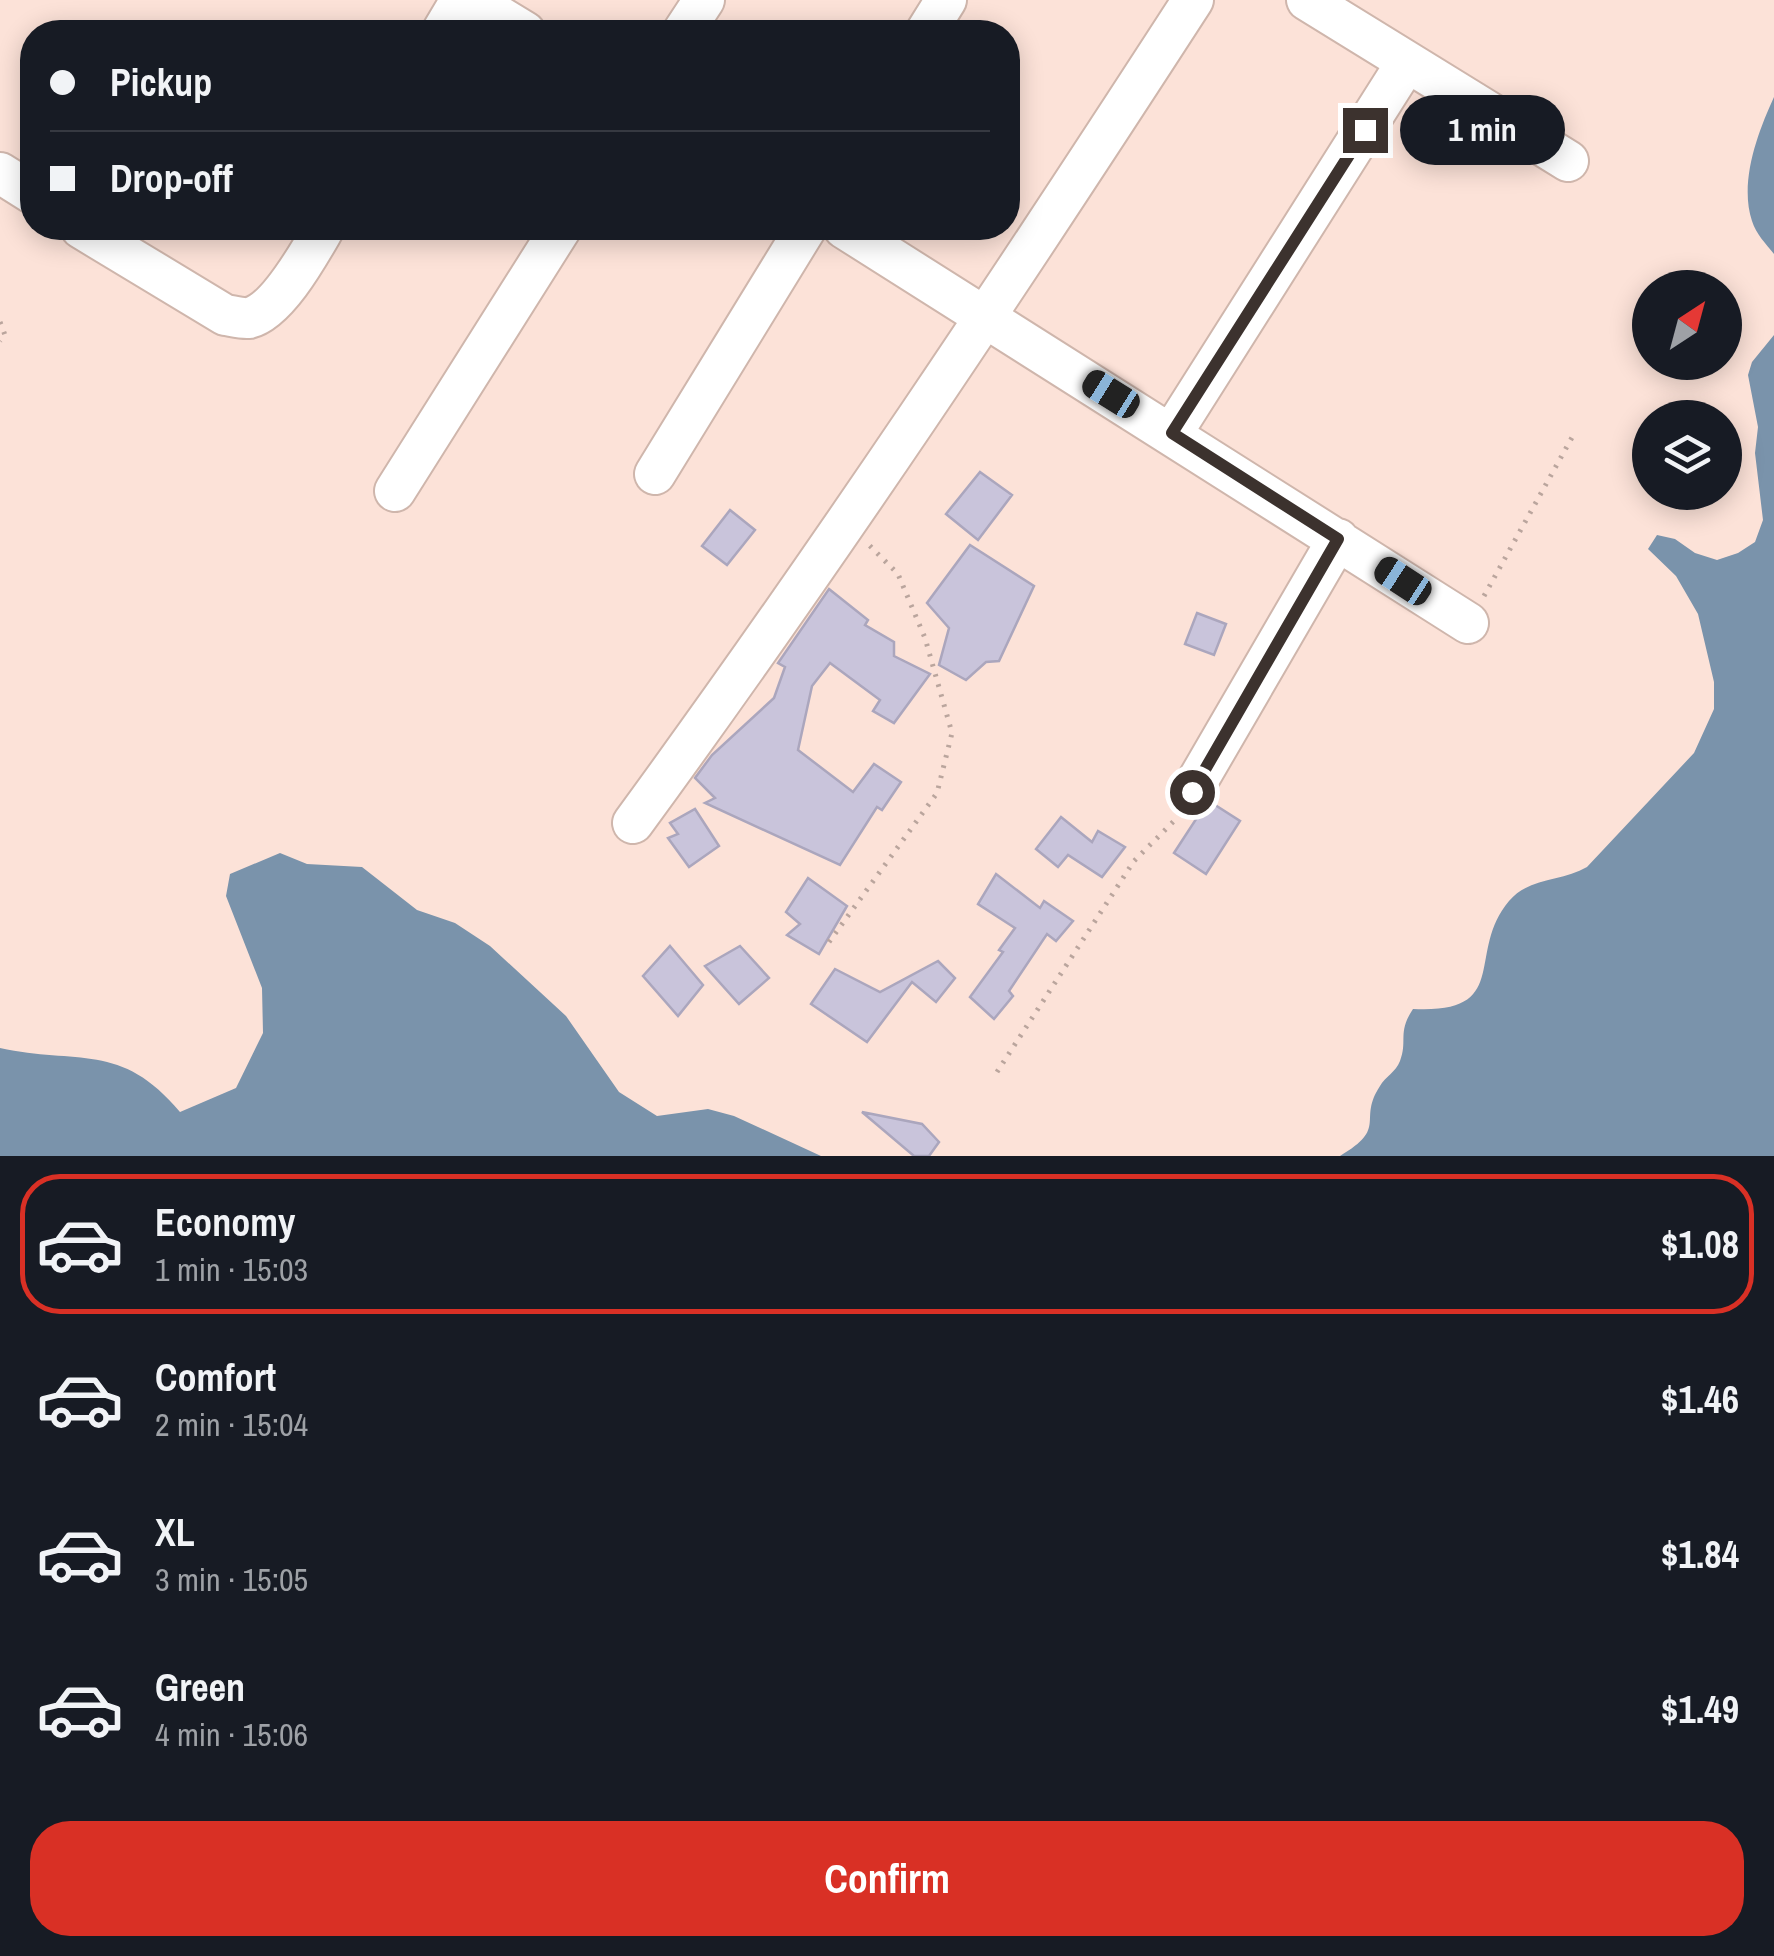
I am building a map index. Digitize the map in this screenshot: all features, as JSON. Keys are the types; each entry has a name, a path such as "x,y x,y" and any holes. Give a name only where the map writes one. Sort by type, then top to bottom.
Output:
{"street":[{"path":"472,0 506,20"},
{"path":"632,822 988,316 1193,0"},
{"path":"1306,0 1568,161"},
{"path":"1172,433 1408,62"},
{"path":"101,240 225,315 248,318 267,308 316,240"},
{"path":"396,492 554,240"},
{"path":"655,474 799,240"},
{"path":"864,240 1468,623"},
{"path":"1192,792 1338,539"}],"path":[{"path":"0,322 5,335 0,341"},
{"path":"1468,623 1575,432"},
{"path":"829,942 937,793 952,733 926,638 898,574 846,522"},
{"path":"997,1072 1134,861 1170,828 1192,792"}],"water":[{"path":"1774,97 1774,254 1754,226 1748,190 1757,141"},
{"path":"1774,335 1774,1156 1340,1156 1364,1138 1368,1130 1374,1098 1400,1061 1405,1024 1413,1009 1444,1008 1464,1002 1476,991 1496,921 1509,901 1526,888 1587,867 1694,753 1714,709 1714,682 1698,614 1676,576 1648,549 1657,535 1675,539 1695,553 1717,560 1755,542 1763,520 1755,453 1758,427 1748,375 1752,362"},
{"path":"280,853 307,864 362,867 417,910 455,923 490,946 566,1016 619,1092 657,1116 708,1109 734,1116 821,1156 0,1156 0,1048 117,1065 138,1074 180,1112 236,1088 263,1033 262,988 226,896 230,874"}],"building":[{"path":"980,472 1012,495 978,540 946,514"},
{"path":"730,510 755,530 727,565 702,546"},
{"path":"970,545 1034,586 999,661 986,662 966,680 939,665 949,628 927,603"},
{"path":"829,589 868,620 865,625 894,642 894,656 930,674 894,723 873,711 880,700 830,663 812,686 798,750 853,792 874,764 901,782 882,810 877,807 840,865 705,803 715,798 695,778 712,755 774,698 785,667 778,663"},
{"path":"1197,613 1226,624 1214,655 1185,644"},
{"path":"1212,803 1240,821 1206,874 1174,853 1200,813"},
{"path":"695,809 719,846 689,867 668,838 678,834 670,823"},
{"path":"1061,817 1092,842 1098,831 1125,847 1102,877 1068,855 1058,867 1036,849"},
{"path":"996,874 1040,908 1044,901 1073,921 1056,941 1047,934 1009,991 1013,996 994,1019 970,997 1003,952 999,950 1015,928 978,904"},
{"path":"808,878 847,906 819,954 787,935 800,924 786,912"},
{"path":"670,946 703,985 678,1016 643,976"},
{"path":"740,946 769,978 739,1004 705,966"},
{"path":"938,961 955,978 936,1002 912,982 867,1042 811,1004 835,969 880,992"},
{"path":"862,1112 922,1124 939,1142 929,1156 914,1156"}],"route":[{"path":"1192,792 1338,539 1172,433 1365,130"}]}
